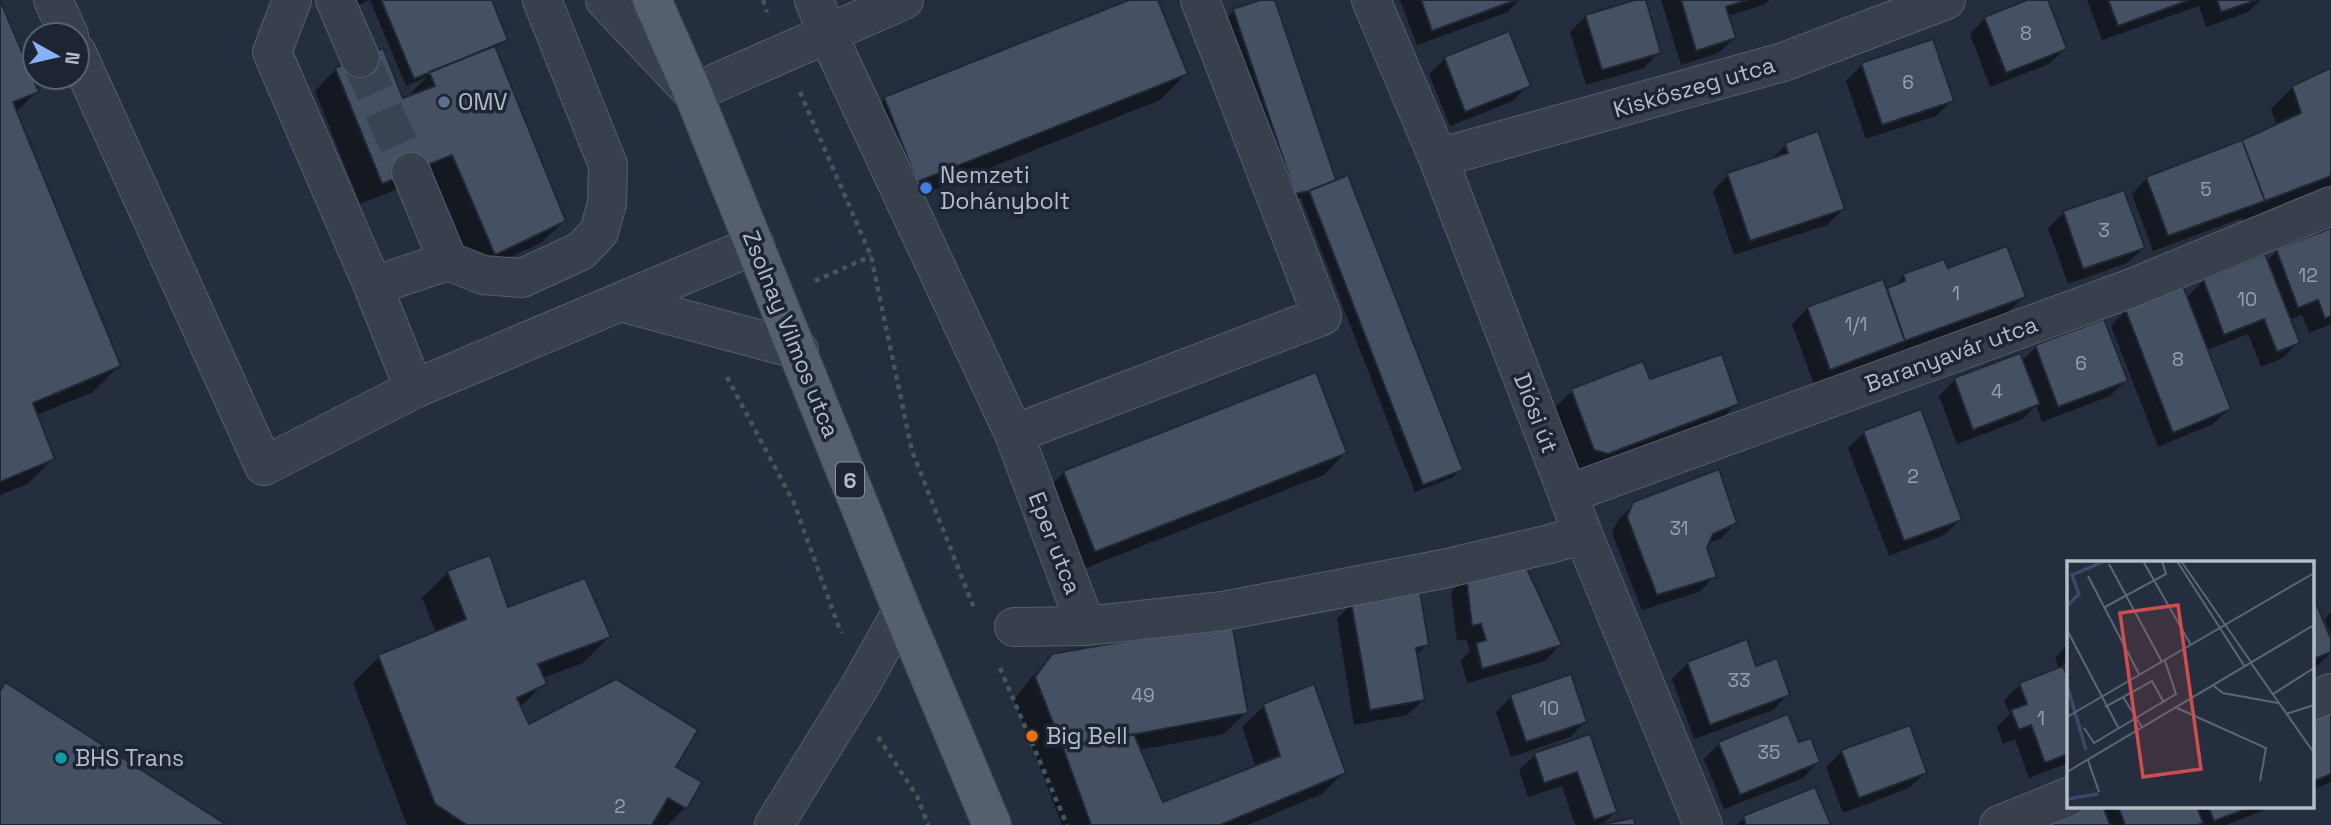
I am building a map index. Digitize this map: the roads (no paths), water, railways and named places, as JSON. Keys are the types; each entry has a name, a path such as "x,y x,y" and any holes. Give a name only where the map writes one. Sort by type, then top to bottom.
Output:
{"main road":[{"name":"Zsolnay Vilmos utca","path":"652,0 799,350 902,611 992,825"}],"street":[{"path":"53,0 63,21"},
{"path":"292,0 272,52 373,286 414,389"},
{"path":"335,0 360,58"},
{"path":"373,286 448,261 483,275 522,278 581,251 599,232 607,203 608,165 542,0"},
{"path":"606,0 693,93 904,0"},
{"name":"Eper utca","path":"814,0 1014,434 1086,626"},
{"path":"1014,434 1322,316 1200,0"},
{"name":"Diósi út","path":"1371,0 1438,158 1583,534 1703,825"},
{"name":"Kiskőszeg utca","path":"1438,158 1783,62 1946,0"},
{"path":"91,84 264,466 414,389 755,245"},
{"path":"411,172 448,261"},
{"name":"Baranyavár utca","path":"1568,494 2116,294 2331,206"},
{"path":"620,302 799,350"},
{"path":"1005,643 1086,626 1223,611 1443,569 1583,534"},
{"path":"774,825 860,686 902,611"},
{"path":"2314,700 2331,693"},
{"path":"1999,825 2067,797"}],"tunnel":[{"path":"360,58 411,172"}],"place":[{"name":"OMV","path":"444,102"},
{"name":"Nemzeti Dohánybolt","path":"926,188"},
{"name":"Big Bell","path":"1032,736"},
{"name":"BHS Trans","path":"61,758"}]}
